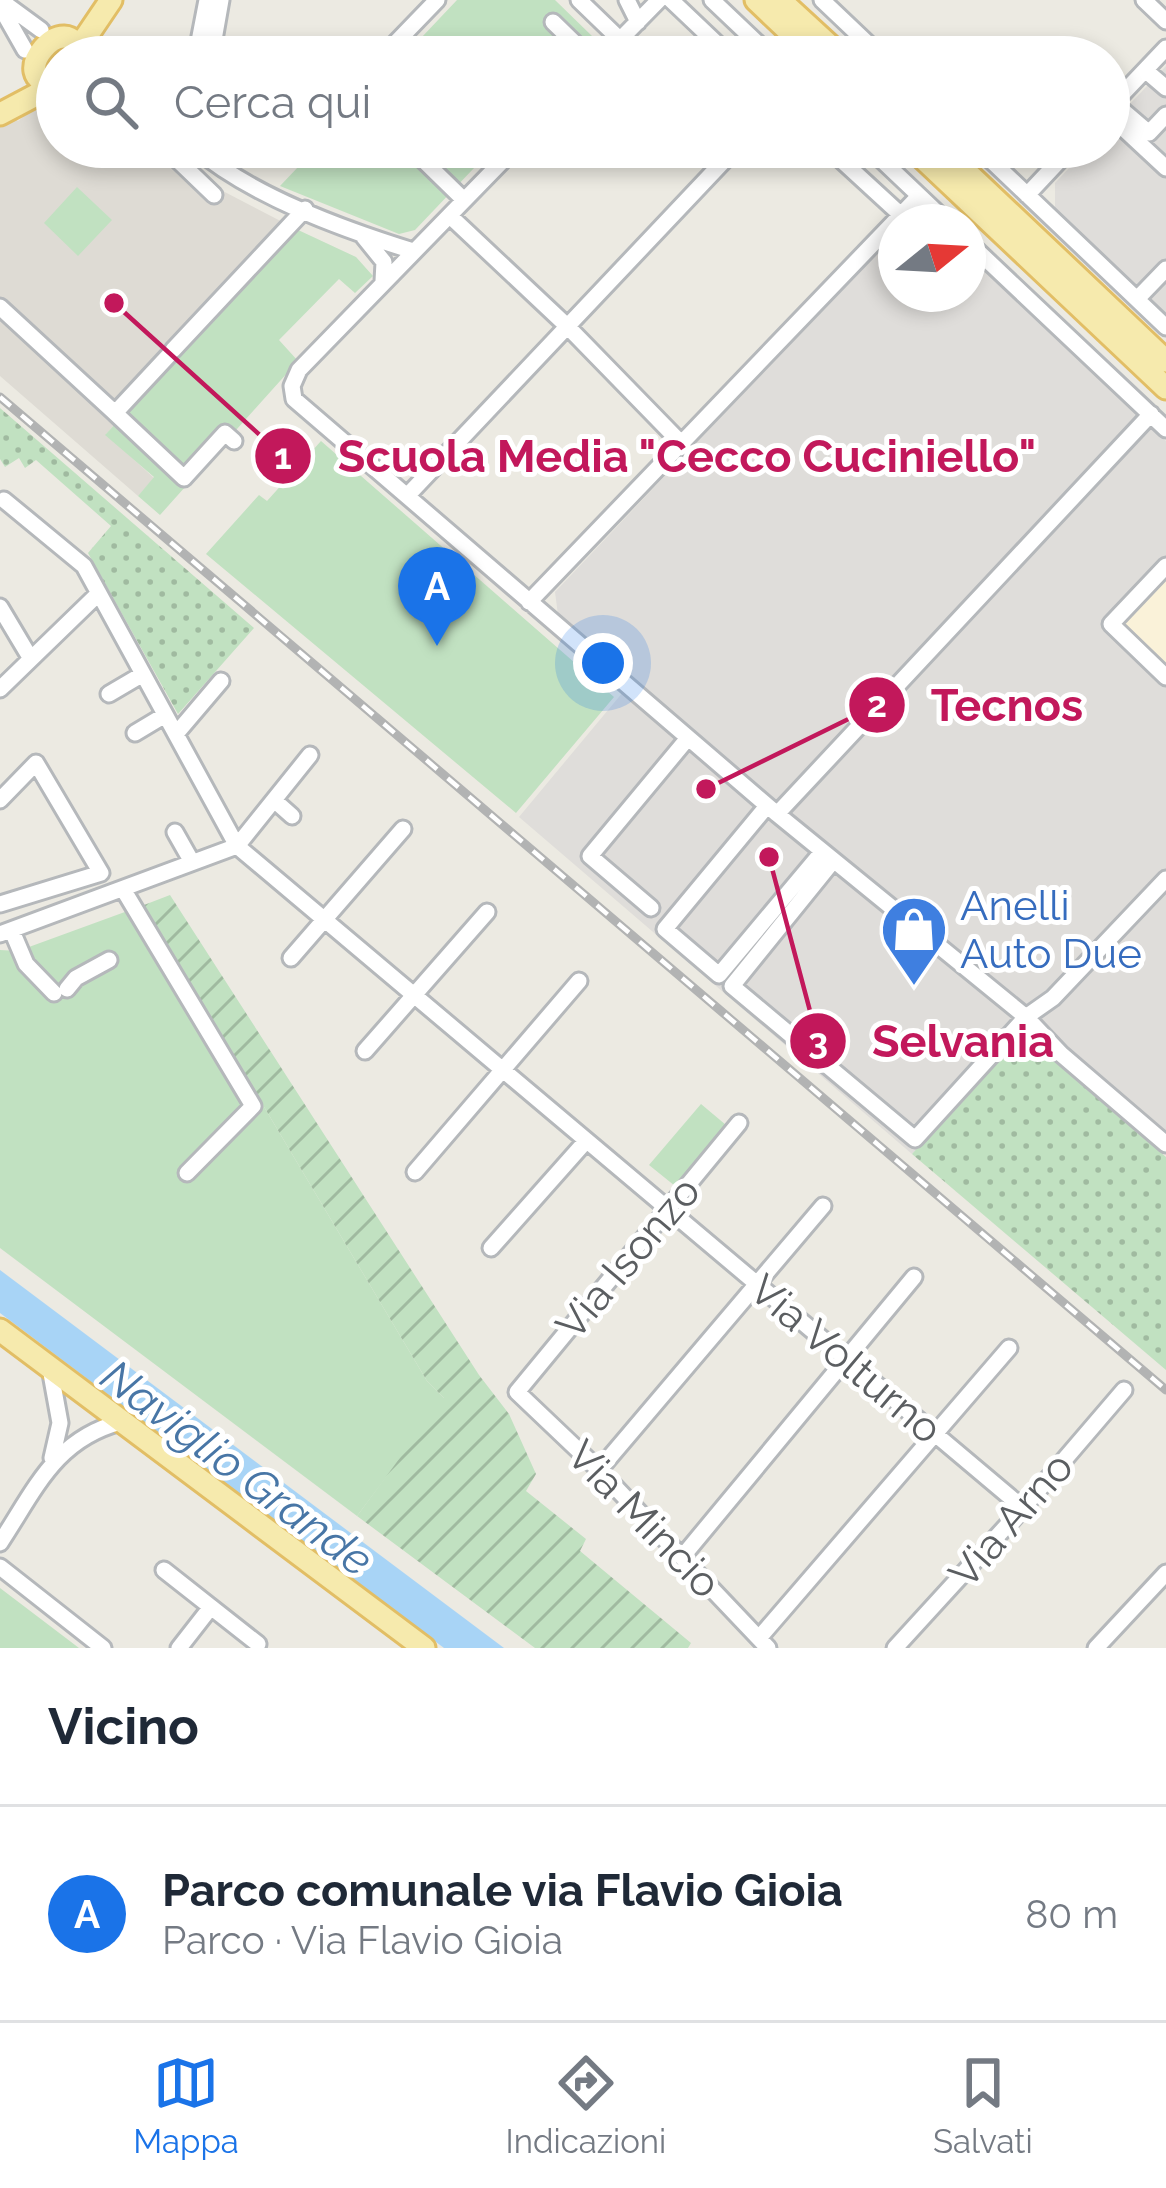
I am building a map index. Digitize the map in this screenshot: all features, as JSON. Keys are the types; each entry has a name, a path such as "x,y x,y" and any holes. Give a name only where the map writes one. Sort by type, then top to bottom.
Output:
{"main road":[{"path":"42,36 108,0"},
{"path":"87,36 108,0"},
{"path":"756,0 794,36"},
{"path":"781,0 820,36"},
{"path":"48,29 71,36"},
{"path":"0,103 36,42"},
{"path":"25,54 31,75 36,77"},
{"path":"0,114 36,95"},
{"path":"933,168 1166,388"},
{"path":"962,168 1166,361"},
{"path":"0,1330 424,1648"}],"street":[{"path":"200,36 207,0"},
{"path":"215,36 221,0"},
{"path":"402,36 437,0"},
{"path":"579,0 616,36"},
{"path":"627,0 638,22"},
{"path":"624,36 658,0"},
{"path":"671,0 709,36"},
{"path":"712,0 750,36"},
{"path":"1144,0 1166,21"},
{"path":"827,2 861,36"},
{"path":"0,3 48,29"},
{"path":"0,3 25,54"},
{"path":"553,22 567,36"},
{"path":"1130,87 1166,48"},
{"path":"1145,70 1166,88"},
{"path":"1130,121 1149,133 1166,115"},
{"path":"1130,130 1166,169"},
{"path":"186,168 214,195"},
{"path":"222,168 362,235 413,251"},
{"path":"431,168 464,200"},
{"path":"495,168 299,370 292,395 302,409 772,810 1026,1017 1061,1054 1166,1144"},
{"path":"407,496 717,168"},
{"path":"850,168 889,204"},
{"path":"890,168 928,204"},
{"path":"998,168 1166,327"},
{"path":"1027,195 1052,168"},
{"path":"911,204 919,196"},
{"path":"115,413 304,209"},
{"path":"450,216 568,326 682,444"},
{"path":"362,235 384,262 386,275 381,284"},
{"path":"530,602 878,239"},
{"path":"986,259 1166,429"},
{"path":"1137,299 1166,269"},
{"path":"0,307 184,478 225,434 234,441"},
{"path":"827,856 719,975 665,929 772,810 1151,414"},
{"path":"4,500 84,566 237,846"},
{"path":"1166,566 1111,624 1166,677"},
{"path":"3,681 98,594"},
{"path":"0,607 31,659"},
{"path":"110,694 143,674"},
{"path":"176,734 221,681"},
{"path":"135,733 166,715"},
{"path":"651,908 590,856 688,738"},
{"path":"109,960 61,991 22,957 6,933 237,846 310,755"},
{"path":"0,800 36,763 103,877 0,904"},
{"path":"274,800 292,815"},
{"path":"291,958 404,830"},
{"path":"175,832 192,862"},
{"name":"Via Volturno","path":"237,846 1023,1508"},
{"path":"827,856 732,986 915,1139 1026,1017 1053,998 1166,879"},
{"path":"123,889 253,1106 187,1173"},
{"path":"365,1051 487,913"},
{"path":"0,957 22,957"},
{"path":"415,1172 579,981"},
{"name":"Via Isonzo","path":"517,1392 739,1124"},
{"path":"491,1248 586,1141"},
{"path":"599,1470 823,1205"},
{"path":"683,1556 914,1277"},
{"path":"763,1643 1010,1348"},
{"path":"48,1470 60,1423 50,1368"},
{"name":"Via Arno","path":"895,1648 1124,1390"},
{"name":"Via Mincio","path":"517,1392 599,1470 763,1643"},
{"path":"0,1543 48,1470 78,1437 121,1421"},
{"path":"0,1567 104,1648"},
{"path":"164,1570 258,1644"},
{"path":"1096,1648 1166,1574"},
{"path":"179,1648 211,1607"}],"shaded area":[{"path":"1166,66 1166,313 1055,210 1055,183 1069,168 1130,168 1130,104"},
{"path":"36,110 36,168 170,168 207,201 219,189 296,229 106,434 154,478 138,496 0,376 0,126 10,116 18,121"},
{"path":"878,251 878,312 986,312 986,272 1166,441 1166,563 1106,625 1166,683 1166,1131 1052,1035 1020,1032 912,1154 519,817 633,680 558,615 555,592"},
{"path":"1166,563 1166,683 1106,625"}],"green space":[{"path":"457,0 555,0 592,36 423,36"},
{"path":"297,168 474,168 415,230 399,234 280,186"},
{"path":"77,187 112,220 78,256 44,223"},
{"path":"296,229 356,257 373,276 355,293 339,279 279,340 298,361 160,515 138,496 154,477 105,435"},
{"path":"0,408 254,628 178,714 88,553 111,526 36,460 25,468 19,458 5,467 0,459"},
{"path":"321,441 614,697 516,813 206,554 259,495 267,501"},
{"path":"170,895 479,1375 509,1414 536,1474 526,1491 586,1539 580,1551 691,1643 688,1648 535,1648 357,1516 444,1398 427,1381 144,905"},
{"path":"144,905 427,1381 445,1399 357,1516 0,1248 0,950 18,951"},
{"path":"1020,1032 1166,1157 1166,1370 912,1154"},
{"path":"701,1104 726,1125 675,1186 649,1165"},
{"path":"0,1588 79,1648 0,1648"}],"water":[{"name":"Naviglio Grande","path":"0,1270 504,1648 444,1648 0,1313"}],"railway":[{"path":"0,397 1166,1390"}],"place":[{"name":"Scuola Media \"Cecco Cuciniello\"","path":"114,303"},
{"name":"Parco comunale via Flavio Gioia","path":"437,646"},
{"name":"Tecnos","path":"706,789"},
{"name":"Selvania","path":"769,857"},
{"name":"Anelli Auto Due","path":"914,988"}]}
